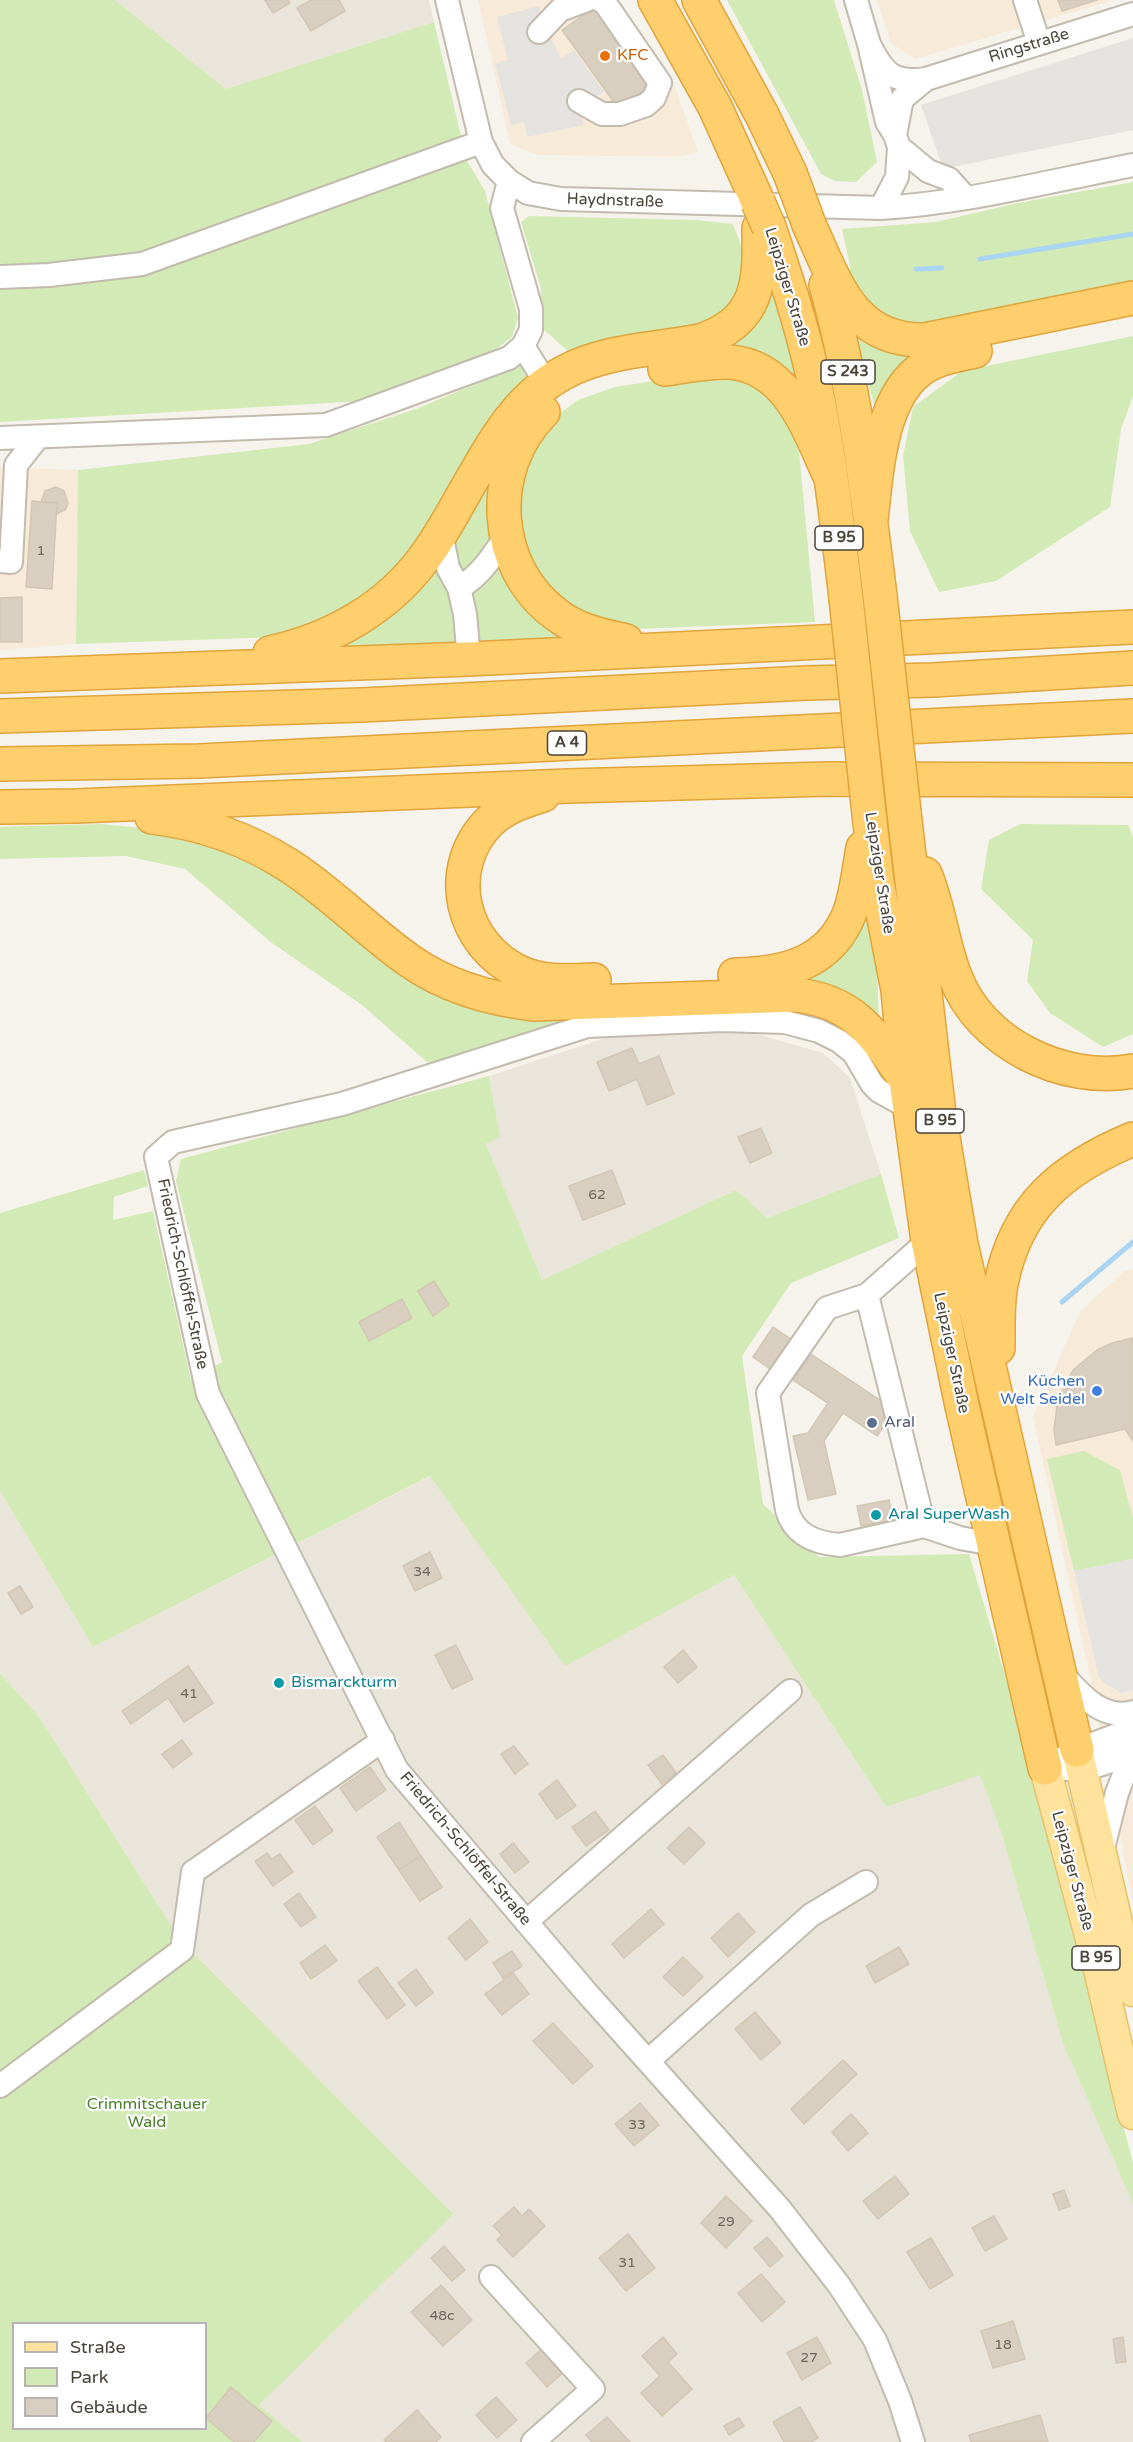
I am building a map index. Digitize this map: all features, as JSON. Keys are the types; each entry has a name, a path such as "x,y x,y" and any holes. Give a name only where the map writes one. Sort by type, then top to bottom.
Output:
{"highway":[{"name":"Leipziger Straße","path":"655,0 715,106 746,172 798,318 812,371 831,477 877,882 898,990 908,1094 928,1241 942,1318 1045,1768"},
{"name":"Leipziger Straße","path":"699,0 762,115 790,173 810,227 846,365 859,428 880,596 939,1114 961,1244 1079,1760"},
{"path":"198,669 310,642 356,621 376,606 408,578 441,533 498,436 520,407 546,384 563,373 597,359 700,341 724,331 744,313 755,293 760,270 762,219"},
{"path":"810,227 845,301 854,312 876,330 900,339 925,340 1133,298"},
{"path":"870,519 881,442 897,397 913,377 932,362 960,354 1133,321"},
{"path":"657,649 586,631 556,615 532,591 516,565 506,536 504,488 515,454 524,436 550,406 566,394 603,378 719,362 739,363 758,369 780,384 789,394 831,477"},
{"path":"0,676 469,659 1133,627"},
{"path":"0,716 363,705 806,683 933,680 1133,668"},
{"name":"A 4","path":"0,764 199,761 1133,716"},
{"path":"0,807 828,779 1128,782"},
{"path":"568,786 519,803 492,820 472,845 462,876 461,892 464,907 473,928 486,947 496,958 522,973 551,981 760,975 783,971 805,963 831,943 849,914 869,814"},
{"path":"76,806 182,820 244,841 267,852 310,880 410,961 472,992 513,1002 534,1004 797,994 831,1002 859,1018 870,1030 908,1094"},
{"path":"905,820 930,885 955,977 969,1002 987,1024 1017,1048 1052,1064 1090,1072 1133,1071"},
{"path":"999,1410 998,1307 1006,1264 1018,1234 1035,1206 1065,1176 1099,1153 1133,1139"}],"main road":[{"name":"Leipziger Straße","path":"1079,1760 1133,1991"},
{"name":"Leipziger Straße","path":"1045,1768 1098,1965 1133,2114"}],"street":[{"name":"Haydnstraße","path":"447,0 481,142 493,165 509,181 528,193 561,199 881,208 919,206 966,198"},
{"path":"539,32 560,10 587,0"},
{"path":"579,101 602,114 620,114 645,105 654,98 660,83 605,3 600,0"},
{"name":"Ringstraße","path":"856,0 887,122 897,141 927,171 949,179 966,198"},
{"path":"1025,0 1039,43"},
{"name":"Ringstraße","path":"869,44 880,66 895,76 909,81 926,79 1133,14"},
{"name":"Ringstraße","path":"881,208 897,177 897,141 903,99 926,79"},
{"path":"0,277 49,275 142,264 481,142"},
{"path":"966,198 1133,165"},
{"path":"0,438 326,425 509,358 523,346 531,330 531,309 502,208 509,181"},
{"path":"523,346 546,384"},
{"path":"0,561 11,562 16,465 38,437"},
{"path":"441,533 448,568 459,588 465,614 469,659"},
{"path":"459,588 473,580 488,563 506,536"},
{"name":"Friedrich-Schlöffel-Straße","path":"908,1094 879,1091 854,1053 839,1041 819,1031 785,1022 722,1020 587,1026 342,1104 173,1142 156,1157 208,1394 397,1770 526,1922 780,2209 839,2285 875,2340 914,2442"},
{"path":"928,1241 867,1295 827,1308 768,1393 787,1510 794,1527 804,1536 826,1544 840,1545 924,1526 993,1544"},
{"path":"867,1295 924,1526"},
{"path":"1058,1670 1082,1695 1103,1710 1116,1714 1133,1712"},
{"path":"526,1922 790,1691"},
{"path":"1045,1768 1079,1760 1133,1729"},
{"path":"0,2086 182,1950 193,1872 382,1740"},
{"path":"1079,1760 1104,1764 1133,1751"},
{"path":"1101,1853 1117,1793 1133,1751"},
{"path":"648,2061 810,1914 866,1882"},
{"path":"491,2277 592,2389 532,2442"}],"shaded area":[{"path":"115,0 429,0 434,22 226,89"},
{"path":"478,0 615,0 674,84 698,152 678,157 538,155 510,144"},
{"path":"877,0 1114,0 915,59 891,43"},
{"path":"539,6 561,59 574,50 604,92 580,110 584,125 527,137 524,122 511,125 495,63 508,60 497,17"},
{"path":"1133,38 1133,130 943,169 921,105"},
{"path":"0,467 78,470 76,644 0,650"},
{"path":"739,1029 823,1053 850,1078 881,1174 767,1218 736,1190 542,1280 486,1144 500,1137 489,1076 615,1035"},
{"path":"1133,1269 1133,1905 1089,1672 1033,1417 1080,1312 1123,1272"},
{"path":"431,1476 565,1665 734,1575 886,1807 980,1774 1001,1832 1063,2043 1133,2204 1133,2442 301,2442 259,2405 180,1940 40,1718 0,1673 0,1491 93,1647"},
{"path":"1133,1559 1133,1690 1122,1693 1099,1677 1074,1571"}],"green space":[{"path":"0,0 115,0 226,89 434,22 467,161 485,191 518,318 512,337 495,350 363,401 0,422"},
{"path":"727,0 834,0 862,90 877,162 856,182 835,181 821,174"},
{"path":"1133,182 1133,283 946,321 908,325 884,320 864,304 849,276 850,266 842,229 936,222 1018,203"},
{"path":"529,216 696,220 733,224 746,259 741,287 729,308 709,324 570,353 541,327 541,288 521,222"},
{"path":"771,282 799,385 730,352 722,341"},
{"path":"850,325 920,348 877,413"},
{"path":"1133,336 1133,396 1121,429 1110,507 996,581 939,592 910,531 903,456 913,407 962,371"},
{"path":"519,366 528,369 531,379 400,569 309,636 76,644 78,470 309,444 416,409"},
{"path":"712,372 760,383 787,411 799,451 815,622 609,630 544,591 512,525 527,450 545,424 578,400 615,387"},
{"path":"493,466 491,529 576,645 324,649"},
{"path":"101,824 185,832 245,852 302,889 363,941 560,1017 561,1025 428,1063 362,1005 272,943 185,869 126,856 0,859 0,827"},
{"path":"1020,824 1128,825 1133,837 1133,1034 1103,1047 1050,1013 1027,981 1033,940 981,889 989,840"},
{"path":"867,904 877,963 879,1025 782,980"},
{"path":"489,1076 500,1137 486,1144 542,1280 736,1190 767,1218 881,1174 899,1238 791,1283 742,1356 763,1504 819,1557 969,1554 1022,1733 1133,2163 1133,2204 1063,2043 1001,1832 980,1775 886,1807 734,1575 565,1666 430,1476 93,1647 0,1491 0,1213 144,1170 148,1186 114,1197 113,1220 153,1211 191,1380 222,1362 176,1181 181,1159"},
{"path":"1084,1451 1120,1470 1133,1518 1133,1559 1074,1571 1047,1459"},
{"name":"Crimmitschauer Wald","path":"0,1673 40,1718 180,1940 453,2214 259,2405 302,2442 0,2442"}],"building":[{"path":"265,0 288,0 290,3 273,13"},
{"path":"311,0 339,0 345,11 311,31 297,8"},
{"path":"1058,0 1097,0 1062,11"},
{"name":"KFC","path":"595,7 651,85 618,108 562,30"},
{"path":"56,487 64,491 68,503 66,509 57,514 57,503 41,502 45,491"},
{"path":"32,501 57,503 52,589 26,587"},
{"path":"22,597 22,642 0,642 0,598"},
{"path":"632,1048 639,1064 659,1056 674,1094 647,1105 637,1079 609,1091 597,1062"},
{"path":"761,1128 772,1153 750,1163 738,1137"},
{"path":"612,1170 625,1204 583,1220 569,1186"},
{"path":"434,1281 449,1305 433,1316 418,1291"},
{"path":"402,1299 412,1318 369,1341 359,1322"},
{"path":"773,1327 797,1343 777,1374 753,1357"},
{"name":"Küchen Welt Seidel","path":"1133,1338 1133,1441 1125,1429 1056,1445 1054,1429 1058,1398 1073,1370 1097,1350 1112,1343"},
{"name":"Aral","path":"811,1354 895,1410 877,1436 843,1413 824,1441 836,1494 808,1500 793,1436 808,1433 828,1403 793,1380"},
{"name":"Aral SuperWash","path":"889,1500 893,1520 861,1526 857,1506"},
{"path":"430,1552 442,1578 415,1591 403,1566"},
{"path":"20,1586 33,1607 21,1614 8,1593"},
{"path":"456,1645 473,1679 452,1689 435,1655"},
{"path":"683,1650 697,1667 678,1683 664,1667"},
{"path":"188,1666 213,1703 184,1722 168,1698 131,1724 122,1711"},
{"path":"182,1740 192,1754 173,1768 162,1754"},
{"path":"514,1746 528,1764 515,1774 501,1754"},
{"path":"663,1755 676,1773 662,1784 648,1765"},
{"path":"370,1767 386,1790 356,1811 340,1788"},
{"path":"557,1780 576,1806 557,1819 539,1794"},
{"path":"315,1806 333,1831 313,1845 295,1820"},
{"path":"595,1811 609,1830 586,1846 572,1827"},
{"path":"399,1822 421,1856 399,1870 377,1837"},
{"path":"689,1827 705,1843 684,1864 667,1848"},
{"path":"513,1843 529,1862 515,1873 500,1854"},
{"path":"267,1853 272,1859 280,1854 293,1872 273,1886 255,1861"},
{"path":"421,1856 442,1887 420,1901 399,1870"},
{"path":"299,1893 316,1917 301,1927 284,1904"},
{"path":"651,1909 664,1924 624,1958 612,1944"},
{"path":"738,1913 755,1932 728,1957 711,1938"},
{"path":"470,1919 488,1942 466,1960 448,1938"},
{"path":"325,1945 337,1961 311,1979 300,1963"},
{"path":"899,1947 909,1964 875,1983 866,1966"},
{"path":"512,1951 522,1966 503,1978 493,1963"},
{"path":"683,1957 703,1977 683,1996 663,1977"},
{"path":"377,1967 405,2005 387,2019 358,1981"},
{"path":"416,1969 433,1993 416,2006 398,1983"},
{"path":"513,1973 529,1994 502,2015 485,1994"},
{"path":"755,2012 781,2043 761,2060 735,2029"},
{"path":"553,2023 593,2066 573,2084 533,2041"},
{"path":"843,2060 857,2074 804,2124 791,2109"},
{"path":"640,2103 659,2125 634,2146 615,2124"},
{"path":"851,2114 868,2133 848,2151 832,2132"},
{"path":"895,2176 909,2194 878,2219 863,2201"},
{"path":"1064,2190 1070,2206 1059,2210 1053,2194"},
{"path":"726,2196 752,2221 726,2248 701,2223"},
{"path":"514,2207 522,2216 529,2209 545,2226 513,2257 497,2240 502,2235 493,2226"},
{"path":"994,2216 1007,2239 985,2251 972,2228"},
{"path":"628,2234 655,2268 626,2291 599,2258"},
{"path":"767,2237 783,2256 770,2267 754,2248"},
{"path":"931,2238 953,2275 930,2289 907,2252"},
{"path":"444,2246 465,2270 452,2281 431,2258"},
{"path":"761,2274 785,2302 762,2322 738,2293"},
{"path":"441,2285 472,2320 443,2346 411,2312"},
{"path":"1013,2321 1025,2359 993,2368 981,2331"},
{"path":"663,2337 677,2354 668,2362 692,2389 662,2416 641,2393 660,2376 642,2356"},
{"path":"817,2337 831,2363 802,2380 787,2353"},
{"path":"1123,2337 1126,2362 1116,2363 1113,2339"},
{"path":"546,2345 568,2368 547,2387 526,2363"},
{"path":"231,2387 272,2421 254,2442 234,2442 207,2417"},
{"path":"496,2397 517,2420 497,2438 476,2415"},
{"path":"800,2407 818,2438 811,2442 784,2442 773,2422"},
{"path":"417,2410 441,2437 436,2442 386,2442 384,2440"},
{"path":"1040,2415 1048,2442 971,2442 969,2435"},
{"path":"607,2417 630,2442 592,2442 586,2435"},
{"path":"739,2418 744,2426 729,2435 724,2426"}],"waterway":[{"path":"980,259 1133,234"},
{"path":"916,269 942,268"},
{"path":"1062,1302 1133,1242"}],"place":[{"name":"KFC","path":"605,56"},
{"name":"Küchen Welt Seidel","path":"1097,1391"},
{"name":"Aral","path":"872,1423"},
{"name":"Aral SuperWash","path":"876,1515"},
{"name":"Bismarckturm","path":"279,1683"}]}
